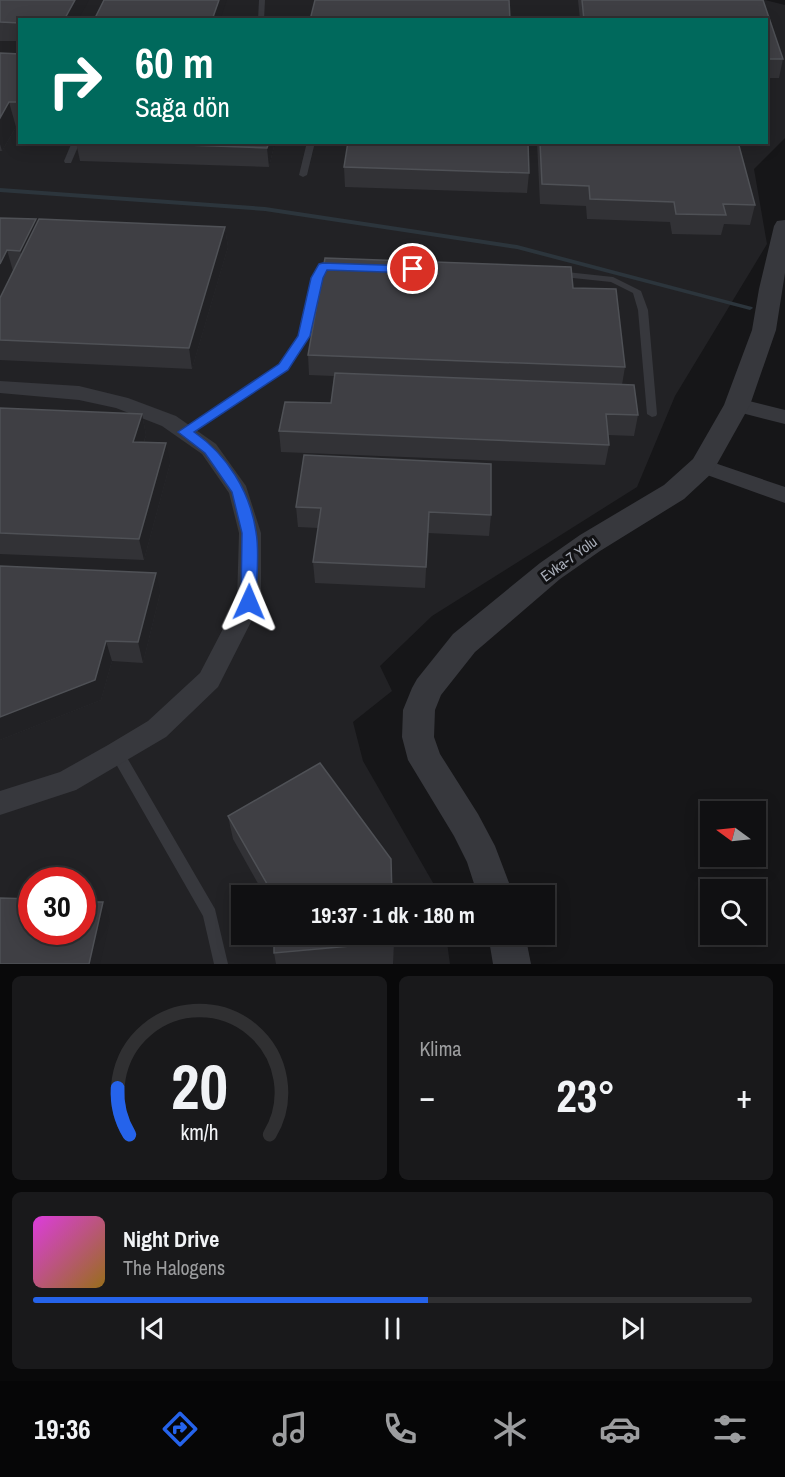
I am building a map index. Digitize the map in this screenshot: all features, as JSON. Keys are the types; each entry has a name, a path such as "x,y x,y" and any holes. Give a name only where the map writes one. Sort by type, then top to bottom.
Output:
{"street":[{"name":"Evka-7 Yolu","path":"492,885 483,858 470,833 425,760 418,737 420,710 428,688 464,643 550,571 590,543 674,492 703,466 737,405 764,330 770,289 785,225"},
{"path":"0,387 79,393 121,403 169,421 209,449 239,491 250,533 249,602 209,681 157,729 117,753 67,782 0,803"},
{"path":"737,405 785,417"},
{"path":"703,466 785,495"},
{"path":"508,945 512,964"}],"lane":[{"path":"261,18 262,0"},
{"path":"68,160 75,144"},
{"path":"303,175 311,144"},
{"path":"185,432 284,367 304,336 317,278 323,266 347,267"},
{"path":"548,274 613,280 637,291 643,310 652,414"},
{"path":"117,753 210,914 221,964"}],"shaded area":[{"path":"0,0 765,0 785,5 785,138 754,169 767,244 675,396 637,487 432,616 380,666 392,691 353,722 363,761 434,885 231,885 231,945 447,945 450,964 0,964"}],"building":[{"path":"0,0 75,0 65,18 18,18 18,23 0,22"},
{"path":"104,0 219,0 213,18 95,18"},
{"path":"315,0 509,0 510,18 310,18"},
{"path":"582,0 763,0 783,59 768,59 768,18 584,18"},
{"path":"0,53 18,54 18,102 9,102 0,118"},
{"path":"158,144 268,144 267,148"},
{"path":"348,144 528,144 529,173 344,167"},
{"path":"540,144 739,144 755,205 723,204 726,215 676,214 674,202 590,199 589,186 542,184"},
{"path":"0,218 36,219 20,251 7,250 0,264"},
{"path":"39,219 225,227 189,348 0,340 0,298"},
{"path":"325,258 571,267 573,288 616,289 625,367 308,355"},
{"path":"335,373 634,385 638,415 606,414 609,445 279,431 285,402 331,403"},
{"path":"0,408 142,414 133,442 166,443 139,539 0,533"},
{"path":"304,455 491,464 491,515 429,512 426,567 313,562 321,508 296,507"},
{"path":"0,566 156,573 138,642 106,641 95,680 0,717"},
{"path":"320,763 391,859 392,885 268,885 228,816"},
{"path":"0,898 18,899 18,945 93,945 89,964 0,964"},
{"path":"96,902 103,902 96,933"},
{"path":"274,945 361,945 274,953"}],"waterway":[{"path":"0,190 265,209 517,247 750,308"}],"route":[{"path":"249,602 250,533 239,491 209,449 185,432 284,367 304,336 317,278 323,266 413,269"}]}
